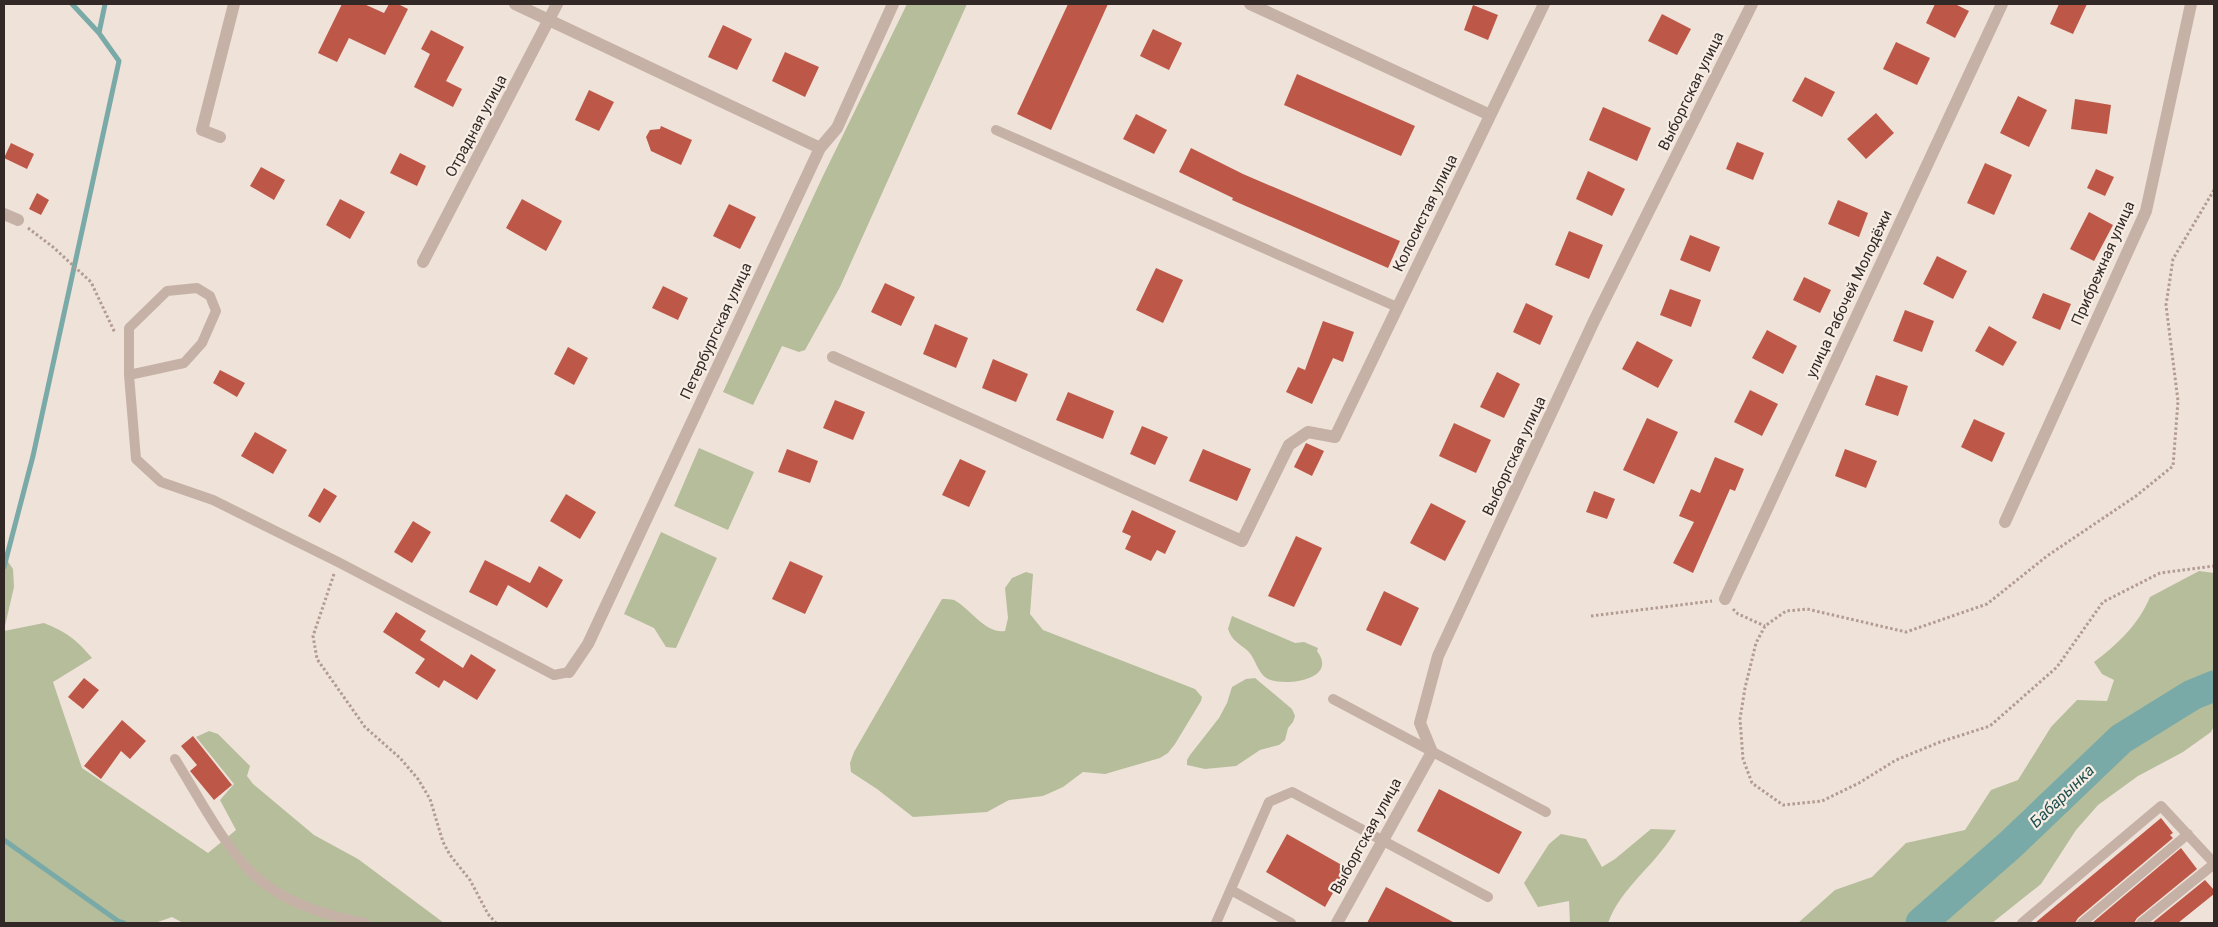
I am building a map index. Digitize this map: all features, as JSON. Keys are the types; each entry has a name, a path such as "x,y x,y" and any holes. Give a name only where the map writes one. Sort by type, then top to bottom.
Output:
{"street":[{"path":"220,137 202,130 234,4"},
{"path":"515,4 820,148"},
{"name":"Отрадная улица","path":"423,262 557,4"},
{"name":"Петербургская улица","path":"569,672 588,644 820,148 837,128 893,4"},
{"path":"1250,4 1490,115"},
{"name":"Колосистая улица","path":"833,357 1242,541 1290,445 1308,432 1335,437 1544,4"},
{"name":"Выборгская улица","path":"1337,923 1432,752 1420,723 1438,656 1594,321 1752,4"},
{"name":"улица Рабочей Молодёжи","path":"1725,599 2002,4"},
{"name":"Прибрежная улица","path":"2005,522 2146,211 2191,4"},
{"path":"4,214 18,220"}],"lane":[{"path":"996,130 1397,307"},
{"path":"129,374 184,363 202,343 216,311 210,296 197,288 167,291 129,328 129,374 136,459 161,482 213,500 338,562 554,675 569,672"},
{"path":"1333,699 1546,812"},
{"path":"175,759 225,839 254,875 272,889 293,900 345,919 365,923"},
{"path":"1216,923 1270,802 1292,792 1488,897"},
{"path":"2022,923 2161,806 2214,863 2141,923"},
{"path":"2082,923 2188,834"},
{"path":"1231,890 1291,923"}],"path":[{"path":"2214,190 2173,259 2166,305 2178,401 2173,466 2136,496 2047,556 1987,604 1906,632 1807,609 1786,611 1765,626 1756,643 1740,719 1744,759 1752,783 1782,805 1822,801 1859,783 1896,760 1940,742 1990,726 2057,667 2103,602 2160,573 2214,566"},
{"path":"18,220 53,247 91,282 110,319 116,338"},
{"path":"338,562 313,636 317,659 364,727 400,758 418,779 430,799 443,842 450,855 470,880 488,914 496,923"},
{"path":"1591,616 1725,599 1738,614 1765,626"}],"green space":[{"path":"907,4 967,4 840,287 805,350 799,352 782,346 753,405 723,392 822,178"},
{"path":"699,448 754,472 728,530 674,506"},
{"path":"661,532 717,558 676,648 666,647 654,628 624,614"},
{"path":"4,556 13,569 14,587 4,630"},
{"path":"2199,571 2214,573 2214,726 2211,732 2183,752 2138,776 2098,805 2076,830 2041,884 1992,923 1798,923 1835,890 1872,877 1906,843 1965,830 1991,790 2018,780 2051,727 2077,700 2107,701 2114,680 2102,674 2094,662 2134,625 2150,597"},
{"path":"1026,572 1033,574 1030,614 1043,630 1195,689 1202,697 1201,701 1175,744 1168,753 1160,758 1105,774 1083,772 1063,787 1043,796 1009,800 987,812 913,817 877,789 851,772 850,763 854,752 942,599 954,600 991,629 1005,631 1008,618 1005,588 1012,578"},
{"path":"1232,616 1295,643 1304,642 1318,648 1317,651 1322,661 1321,669 1316,675 1297,681 1286,682 1268,679 1261,673 1248,651 1230,633 1228,629"},
{"path":"44,623 70,637 92,658 53,682 82,768 208,853 236,830 220,800 234,784 196,737 209,731 218,734 250,766 247,776 253,784 314,835 358,859 444,923 183,923 172,917 155,923 4,923 4,631"},
{"path":"1255,678 1292,709 1295,716 1288,728 1285,740 1279,745 1260,750 1236,766 1205,769 1187,765 1190,755 1219,718 1227,703 1232,687 1246,679"},
{"path":"1651,829 1676,830 1659,854 1621,898 1608,923 1570,923 1569,901 1538,907 1524,883 1549,844 1561,834 1586,839 1602,867 1615,859"}],"building":[{"path":"342,4 364,4 384,13 389,4 398,4 408,9 385,55 349,38 337,62 318,53"},
{"path":"1068,4 1108,4 1051,130 1017,114"},
{"path":"1935,4 1955,4 1969,11 1955,38 1926,23"},
{"path":"2059,4 2087,4 2073,34 2050,24"},
{"path":"1473,5 1498,15 1488,40 1464,30"},
{"path":"1662,14 1691,29 1677,55 1648,41"},
{"path":"723,25 752,39 737,70 708,57"},
{"path":"1153,29 1182,43 1169,70 1140,56"},
{"path":"431,30 464,47 446,81 462,89 453,107 414,87 430,54 421,49"},
{"path":"1896,42 1930,58 1917,85 1883,69"},
{"path":"785,52 819,67 805,97 772,81"},
{"path":"1297,74 1415,126 1401,156 1284,105"},
{"path":"1805,77 1835,92 1822,117 1792,101"},
{"path":"589,90 614,102 599,131 575,120"},
{"path":"2018,96 2047,110 2029,147 2000,133"},
{"path":"2075,99 2111,105 2107,134 2071,129"},
{"path":"1603,107 1651,128 1637,161 1589,140"},
{"path":"1876,113 1894,133 1866,159 1847,139"},
{"path":"1136,114 1167,130 1154,154 1123,139"},
{"path":"661,126 692,140 681,165 651,151 646,137 650,130 660,129"},
{"path":"1737,142 1764,153 1753,180 1726,169"},
{"path":"11,143 34,154 27,169 4,158"},
{"path":"1191,148 1243,174 1400,241 1388,268 1232,200 1233,198 1179,172"},
{"path":"400,153 426,166 417,186 390,173"},
{"path":"1985,163 2012,175 1994,215 1967,203"},
{"path":"261,167 285,180 274,200 250,186"},
{"path":"2096,169 2114,177 2105,196 2087,188"},
{"path":"1588,171 1625,189 1612,216 1576,199"},
{"path":"37,193 49,200 41,215 29,209"},
{"path":"340,199 365,212 350,239 326,225"},
{"path":"522,199 562,221 546,251 506,228"},
{"path":"1838,200 1868,213 1859,237 1828,224"},
{"path":"729,204 756,217 740,249 713,236"},
{"path":"2089,212 2113,225 2094,261 2070,249"},
{"path":"1569,231 1603,245 1589,279 1555,265"},
{"path":"1690,235 1720,247 1710,272 1680,260"},
{"path":"1937,256 1967,271 1953,299 1923,284"},
{"path":"1156,268 1183,280 1163,323 1136,310"},
{"path":"1804,277 1831,290 1820,313 1793,300"},
{"path":"885,283 915,297 901,326 871,312"},
{"path":"663,286 688,298 678,320 652,308"},
{"path":"1670,289 1701,300 1691,327 1660,315"},
{"path":"2043,293 2071,304 2060,330 2032,318"},
{"path":"1526,303 1553,316 1540,345 1513,332"},
{"path":"1905,310 1934,321 1922,352 1893,341"},
{"path":"1323,321 1354,332 1343,362 1333,358 1312,404 1286,392 1298,367 1305,370"},
{"path":"935,324 968,338 956,368 923,354"},
{"path":"1989,326 2017,342 2003,366 1975,351"},
{"path":"1767,330 1797,346 1783,374 1752,358"},
{"path":"1637,341 1673,360 1658,388 1622,369"},
{"path":"568,347 588,358 574,385 554,374"},
{"path":"993,359 1028,374 1016,402 982,388"},
{"path":"220,370 245,383 237,397 213,383"},
{"path":"1497,372 1520,384 1504,418 1480,407"},
{"path":"1876,375 1908,386 1898,416 1865,405"},
{"path":"1750,390 1778,404 1762,436 1734,422"},
{"path":"1068,392 1114,411 1103,439 1056,420"},
{"path":"835,400 865,412 853,440 823,428"},
{"path":"1647,418 1678,432 1654,484 1623,470"},
{"path":"1974,419 2005,433 1992,462 1961,447"},
{"path":"1454,423 1491,440 1476,473 1439,456"},
{"path":"1142,426 1168,437 1155,465 1130,454"},
{"path":"255,432 287,450 273,474 241,456"},
{"path":"1306,443 1324,451 1312,476 1294,467"},
{"path":"787,449 818,461 810,483 778,472"},
{"path":"1203,449 1251,469 1237,501 1189,481"},
{"path":"1845,449 1877,461 1866,488 1835,476"},
{"path":"1715,457 1744,469 1735,491 1730,489 1693,573 1673,563 1694,522 1679,516 1691,489 1700,493"},
{"path":"960,459 986,471 969,507 942,495"},
{"path":"324,488 337,496 320,523 308,516"},
{"path":"1594,491 1615,499 1607,519 1586,512"},
{"path":"566,494 596,512 580,539 550,521"},
{"path":"1431,503 1466,521 1445,561 1410,543"},
{"path":"1132,510 1176,531 1165,554 1157,550 1151,561 1125,549 1131,536 1122,532"},
{"path":"413,521 431,532 412,563 394,552"},
{"path":"1296,536 1322,548 1294,607 1268,596"},
{"path":"485,560 530,583 539,566 563,580 547,608 508,585 497,606 469,592"},
{"path":"790,561 823,576 805,614 772,599"},
{"path":"1384,591 1419,608 1401,646 1366,630"},
{"path":"396,612 426,631 420,640 463,668 471,654 496,670 477,700 444,680 439,688 415,673 425,659 383,632"},
{"path":"84,678 99,690 83,709 68,697"},
{"path":"122,720 146,741 130,759 121,751 101,779 84,766"},
{"path":"193,736 232,785 214,800 190,771 197,765 181,746"},
{"path":"1439,789 1522,832 1499,874 1417,831"},
{"path":"2161,818 2173,833 2170,835 2173,838 2078,918 2075,923 2035,923"},
{"path":"1287,834 1347,868 1325,907 1266,872"},
{"path":"2181,848 2197,869 2137,918 2134,923 2092,923"},
{"path":"2205,880 2214,890 2214,894 2178,923 2152,923"},
{"path":"1386,887 1455,923 1367,923"}],"waterway":[{"path":"72,4 99,33"},
{"path":"4,567 33,456 119,61 99,33 105,4"},
{"name":"Бабарынка","path":"1921,923 2010,845 2121,739 2192,695 2214,686"},
{"path":"4,840 118,921 124,923"}]}
